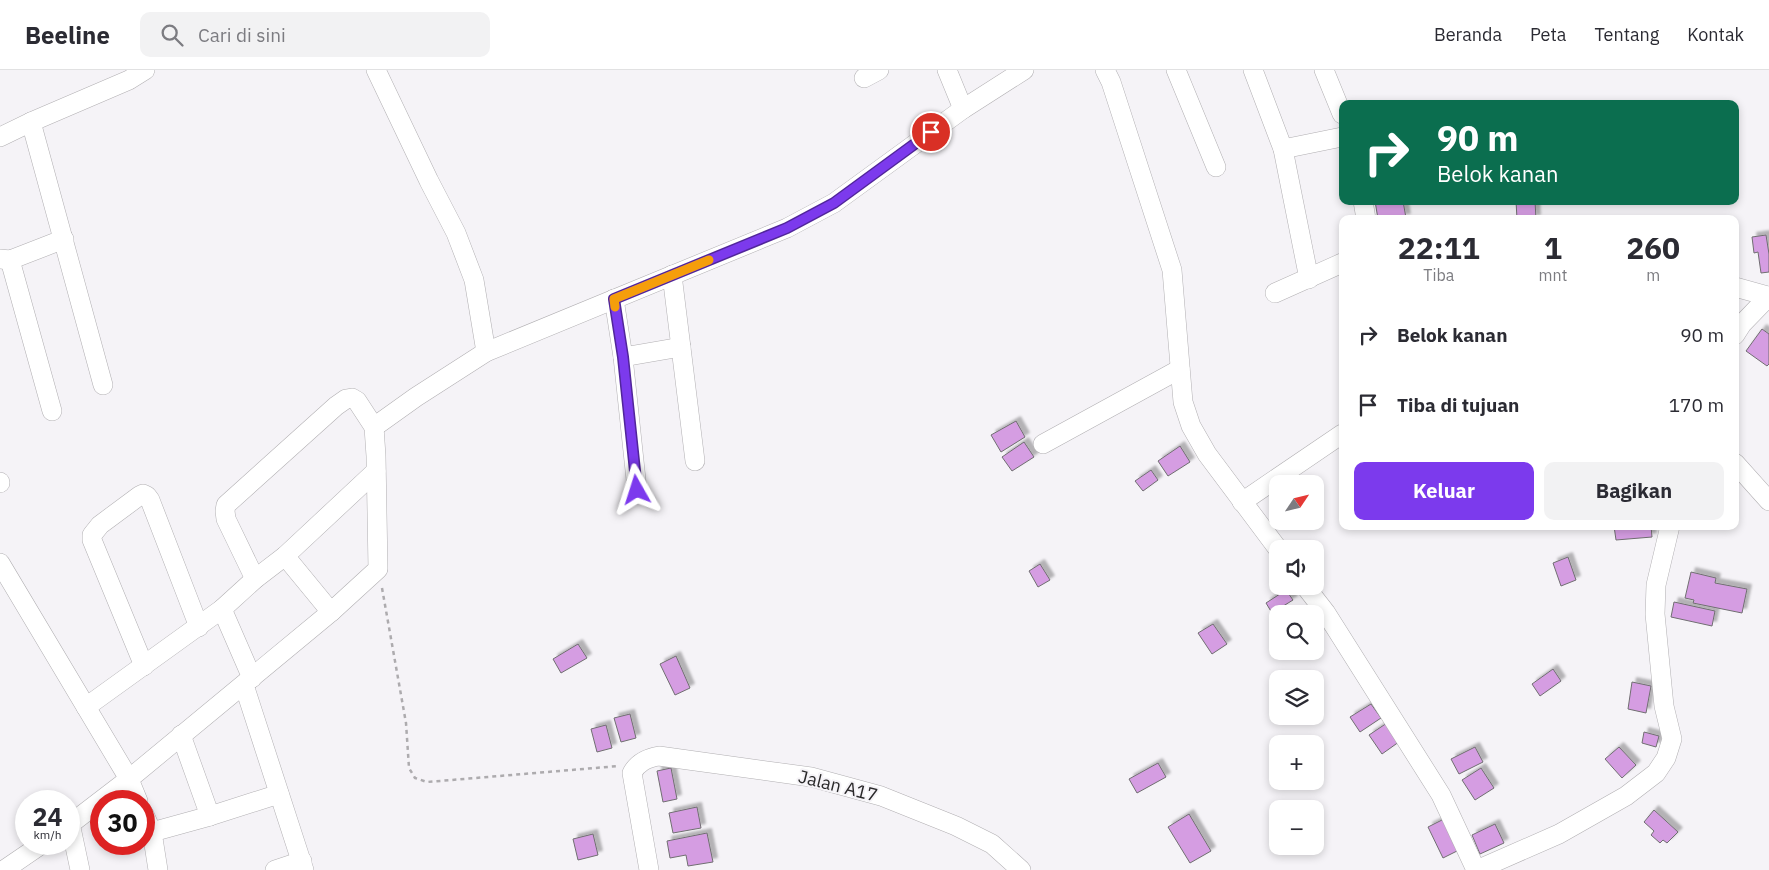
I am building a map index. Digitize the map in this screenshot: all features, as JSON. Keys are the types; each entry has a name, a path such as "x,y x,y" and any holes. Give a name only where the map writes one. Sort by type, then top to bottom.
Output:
{"street":[{"path":"376,70 456,233 474,280 486,352"},
{"path":"947,70 963,108"},
{"path":"374,427 416,397 486,352 787,228 834,203 963,108 1024,70"},
{"path":"1105,70 1111,82 1172,270 1183,402 1192,426 1207,454 1271,540"},
{"path":"1176,70 1216,167"},
{"path":"1253,70 1283,149 1309,279"},
{"path":"1324,70 1339,107"},
{"path":"0,137 139,71"},
{"path":"31,122 103,384"},
{"path":"1283,149 1339,138"},
{"path":"52,411 5,259 64,239"},
{"path":"1275,293 1339,264"},
{"path":"672,275 695,461"},
{"path":"1739,288 1769,296 1739,329"},
{"path":"614,299 623,357 637,490"},
{"path":"623,357 680,347"},
{"path":"1043,444 1180,370"},
{"path":"80,816 248,682 331,612 378,569 374,427 357,401 352,398 346,399 226,505 226,519 255,579"},
{"path":"1242,502 1339,436"},
{"path":"1739,467 1769,501"},
{"path":"86,707 222,609 255,579 285,556 376,471"},
{"path":"144,666 92,540 92,534 100,525 143,494 150,500 199,627"},
{"path":"1312,595 1326,614 1441,795 1477,870 1559,834 1626,796 1656,773 1666,758 1672,739 1664,706 1655,614 1656,584 1669,530"},
{"path":"285,556 331,612"},
{"path":"0,563 129,779 134,790"},
{"path":"222,609 248,682 279,794 303,866 275,870"},
{"path":"181,735 210,816"},
{"name":"Jalan A17","path":"638,764 648,758 659,756 693,759 811,777 872,794 956,826 992,844 1021,870"},
{"path":"638,764 632,773 633,783 650,870"},
{"path":"155,831 279,794"},
{"path":"155,851 158,870"},
{"path":"10,868 27,855"},
{"path":"77,855 80,870"}],"path":[{"path":"378,569 406,723 409,768 415,778 426,782 638,764"}],"building":[{"path":"1376,205 1404,205 1405,215 1377,215"},
{"path":"1516,205 1535,205 1536,215 1517,215"},
{"path":"1766,235 1769,272 1761,273 1758,252 1754,253 1752,237"},
{"path":"1762,329 1769,334 1769,364 1767,366 1746,351"},
{"path":"1016,421 1025,437 1001,452 991,435"},
{"path":"1024,442 1034,457 1012,471 1002,457"},
{"path":"1180,446 1190,462 1168,476 1158,461"},
{"path":"1151,470 1158,480 1143,491 1135,481"},
{"path":"1615,530 1651,530 1652,537 1616,540"},
{"path":"1568,557 1576,580 1561,586 1553,563"},
{"path":"1040,564 1050,580 1038,587 1029,571"},
{"path":"1691,572 1716,578 1715,583 1747,589 1742,613 1693,603 1694,600 1685,598"},
{"path":"1278,595 1290,595 1293,600 1285,605 1269,605 1269,608 1266,603"},
{"path":"1674,602 1715,611 1712,626 1671,617"},
{"path":"1213,624 1227,644 1212,654 1198,633"},
{"path":"578,644 587,658 561,673 553,659"},
{"path":"676,656 690,688 675,695 660,664"},
{"path":"1553,669 1561,681 1540,696 1532,684"},
{"path":"1632,682 1651,686 1646,713 1628,709"},
{"path":"1371,704 1381,718 1360,732 1350,717"},
{"path":"630,714 636,738 621,742 614,718"},
{"path":"1390,721 1403,739 1382,754 1369,735"},
{"path":"606,725 612,748 597,752 591,729"},
{"path":"1644,732 1659,736 1656,747 1642,743"},
{"path":"1475,747 1483,762 1459,774 1451,759"},
{"path":"1619,747 1636,765 1622,778 1605,759"},
{"path":"1158,763 1166,777 1137,793 1129,779"},
{"path":"671,768 677,799 663,802 657,771"},
{"path":"1481,768 1494,788 1475,800 1462,780"},
{"path":"697,807 701,828 673,833 669,813"},
{"path":"1654,810 1678,832 1667,843 1663,840 1660,843 1651,835 1654,831 1644,822"},
{"path":"1189,814 1211,851 1190,863 1168,827"},
{"path":"1446,818 1461,849 1443,858 1428,827"},
{"path":"1495,824 1504,843 1480,854 1472,835"},
{"path":"707,833 713,862 688,866 686,855 670,858 667,841"},
{"path":"593,834 598,855 578,860 573,839"}],"slow traffic":[{"path":"615,307 614,299 709,260"}],"route":[{"path":"637,490 623,357 614,299 787,228 834,203 931,132"}]}
